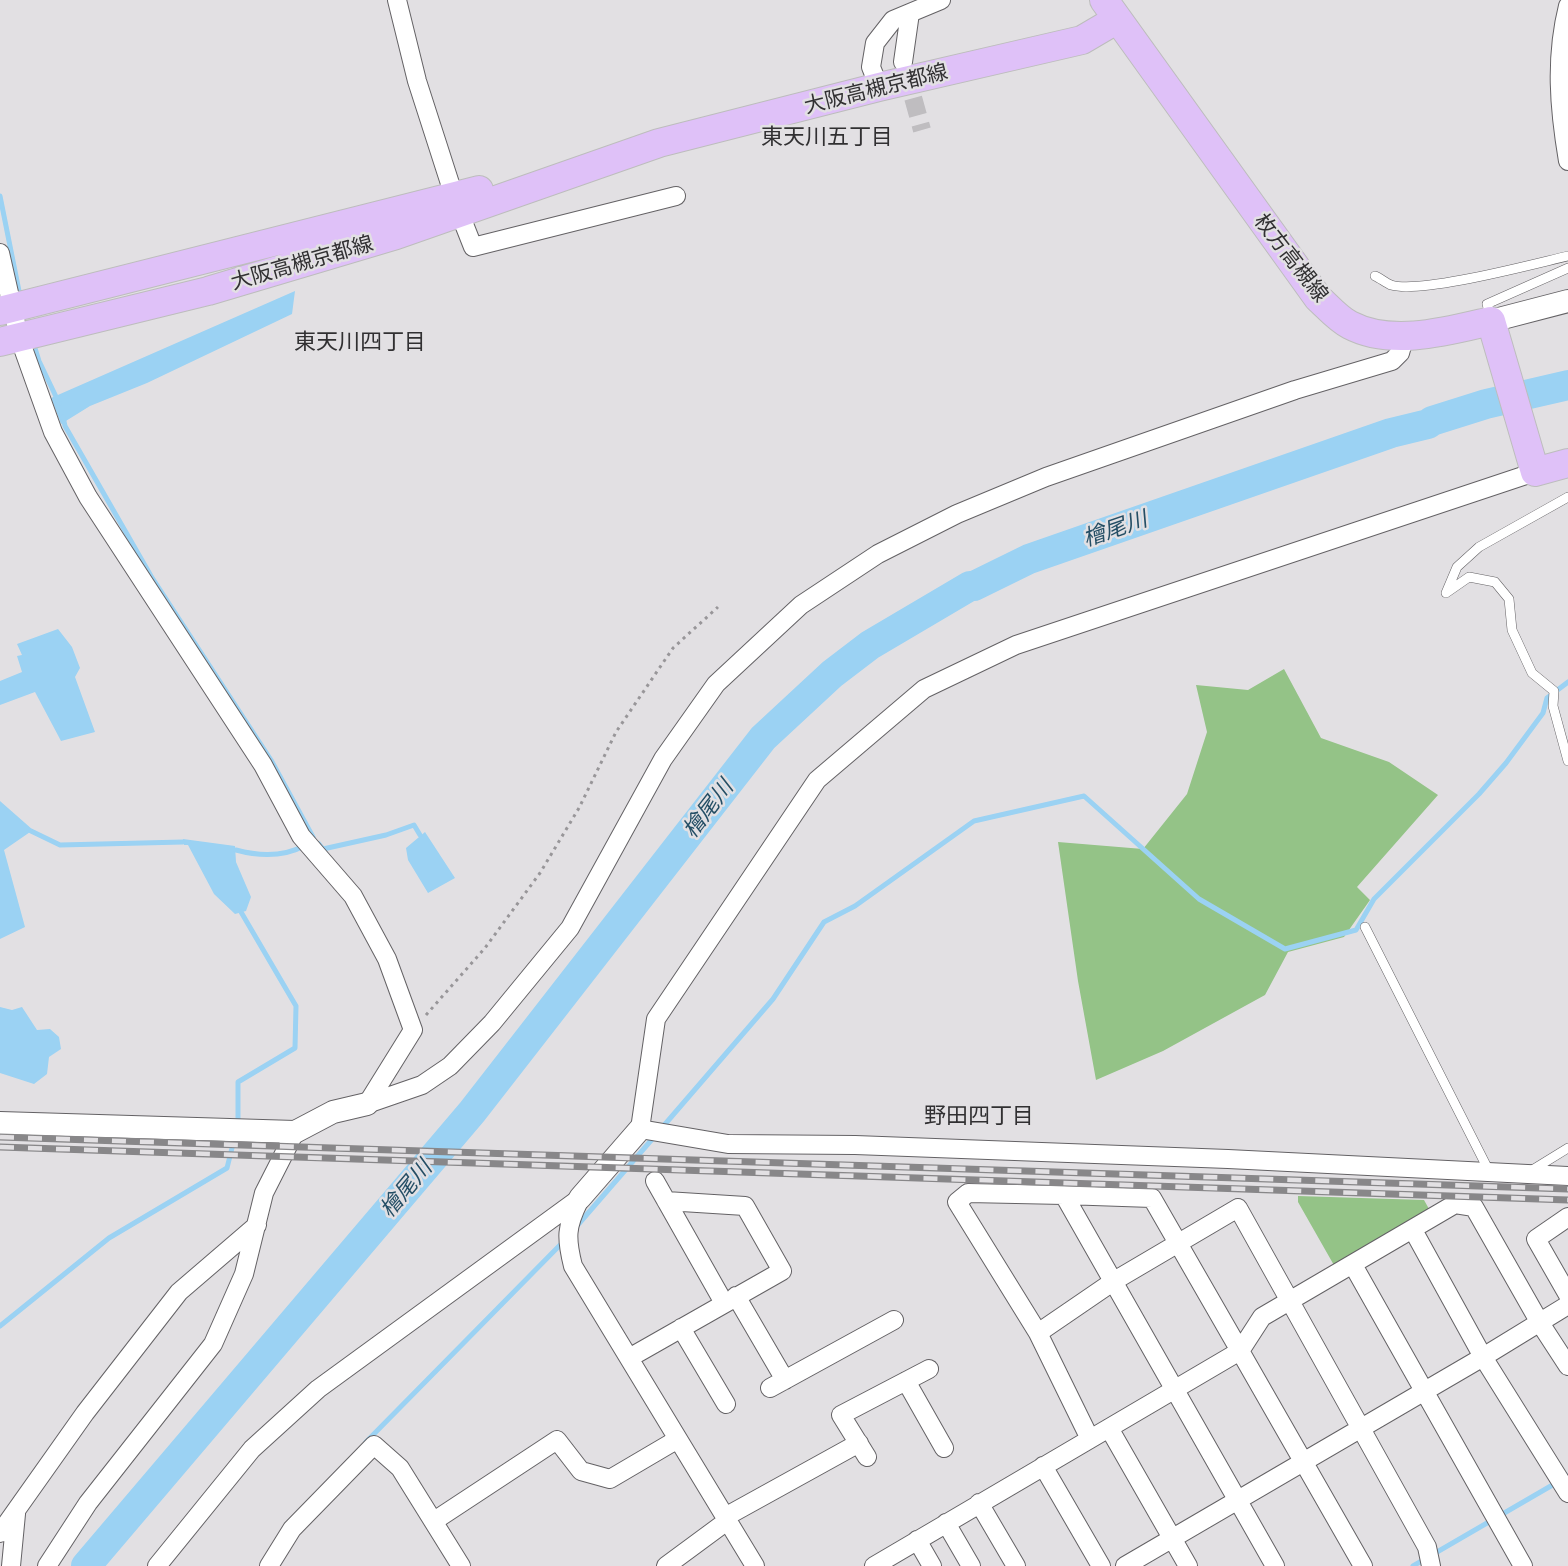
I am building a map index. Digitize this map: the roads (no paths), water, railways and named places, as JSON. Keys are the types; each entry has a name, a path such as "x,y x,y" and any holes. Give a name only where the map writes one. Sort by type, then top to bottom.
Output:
{"main road":[{"name":"大阪高槻京都線","path":"10,340 208,291 457,205 659,143 879,87 1082,40 1110,10"},
{"name":"枚方高槻線","path":"1110,10 1318,298 1349,325 1375,332 1405,335 1439,333 1491,321"},
{"name":"大阪高槻京都線","path":"6,309 457,205"},
{"path":"1491,321 1535,472 1568,463"}],"street":[{"path":"397,0 417,81 473,247 676,196"},
{"path":"879,87 871,67 875,43 893,20 941,0"},
{"path":"1568,6 1560,35 1559,102 1568,161"},
{"path":"903,62 910,13"},
{"path":"0,253 10,340 53,432 88,497 263,765 301,836 353,896 387,959 413,1030 367,1104"},
{"path":"1491,321 1568,301"},
{"path":"0,1123 295,1132 333,1112 367,1104 422,1085 450,1066 492,1023 570,928 663,759 716,684 801,605 878,554 957,514 1046,477 1295,390 1392,361 1400,353 1405,335"},
{"path":"157,1566 252,1449 318,1389 580,1198 640,1129 656,1019 817,780 924,689 1016,645 1535,472"},
{"path":"640,1129 728,1144 855,1144 1568,1176"},
{"path":"47,1566 88,1503 213,1344 244,1274 264,1193 295,1132"},
{"path":"655,1181 730,1300 778,1384 869,1343 894,1320"},
{"path":"1090,1439 1038,1333 957,1202 968,1193 1152,1198 1364,1566"},
{"path":"1064,1195 1275,1566"},
{"path":"580,1198 568,1223 568,1244 573,1266 755,1566"},
{"path":"629,1358 782,1271 745,1206 666,1201"},
{"path":"874,1566 1240,1351 1262,1317 1290,1303 1455,1204 1474,1207 1540,1323 1568,1365"},
{"path":"1038,1333 1114,1281 1238,1208 1427,1547 1431,1566"},
{"path":"1568,1217 1536,1239 1568,1295"},
{"path":"0,1533 16,1514 85,1413 179,1292 257,1225"},
{"path":"1413,1230 1484,1357 1568,1493"},
{"path":"1353,1265 1523,1566"},
{"path":"1125,1566 1484,1357 1568,1305"},
{"path":"681,1328 726,1404"},
{"path":"666,1566 726,1519 863,1450 841,1415 929,1369"},
{"path":"906,1381 944,1448"},
{"path":"1109,1428 1188,1566"},
{"path":"434,1521 557,1440 581,1471 610,1479 678,1439"},
{"path":"269,1566 291,1529 374,1445 400,1468 461,1566"},
{"path":"1043,1466 1101,1566"},
{"path":"979,1503 1016,1566"},
{"path":"11,1566 16,1514"},
{"path":"946,1522 971,1566"},
{"path":"917,1540 932,1566"},
{"path":"0,1550 6,1553 11,1566"}],"lane":[{"path":"1375,276 1392,285 1416,285 1478,276 1568,256"},
{"path":"1491,321 1486,304 1568,268"},
{"path":"1568,497 1479,547 1457,567 1446,593 1469,577 1496,582 1509,599 1512,630 1532,673 1554,691 1553,706 1568,761"},
{"path":"1365,927 1490,1173"},
{"path":"1524,1174 1568,1148"}],"water":[{"path":"295,291 292,314 147,383 90,406 61,424 51,398"},
{"path":"58,629 72,647 80,668 75,677 95,732 61,741 35,692 0,705 0,681 22,672 17,656 22,655 17,644"},
{"path":"0,801 33,830 4,850 25,927 0,939"},
{"path":"425,832 455,878 428,893 408,860 406,848"},
{"path":"183,839 235,846 236,862 251,897 246,911 235,914 214,894 188,845 184,845"},
{"path":"0,1007 12,1010 22,1007 37,1030 50,1029 59,1037 61,1049 49,1057 47,1074 34,1084 0,1073"}],"waterway":[{"path":"0,196 20,296"},
{"path":"33,342 39,361 59,403"},
{"name":"檜尾川","path":"86,1566 472,1112 763,738 832,674 870,645 970,586 1029,559 1391,433 1428,424 1486,404 1568,385"},
{"path":"63,417 65,426 151,576 271,760 313,837"},
{"path":"660,1130 773,999 824,922 855,906 974,821 1084,796 1199,899 1285,949 1356,930 1374,899 1479,794 1506,763 1543,713 1547,698 1568,682"},
{"path":"319,844 323,849 386,835 414,825 420,835"},
{"path":"31,831 60,845 183,842"},
{"path":"236,850 270,854 288,852 304,846"},
{"path":"238,1124 238,1082 295,1048 296,1006 241,912"},
{"path":"0,1326 109,1238 227,1168 235,1136"},
{"path":"576,1227 654,1137"},
{"path":"366,1442 564,1241"},
{"path":"1413,1566 1568,1476"}],"tunnel":[{"path":"906,72 922,130"}],"railway":[{"path":"0,1137 1568,1189"},
{"path":"0,1147 1568,1200"}],"district":[{"name":"東天川五丁目","path":"827,137"},
{"name":"東天川四丁目","path":"360,342"},
{"name":"野田四丁目","path":"979,1116"}]}
